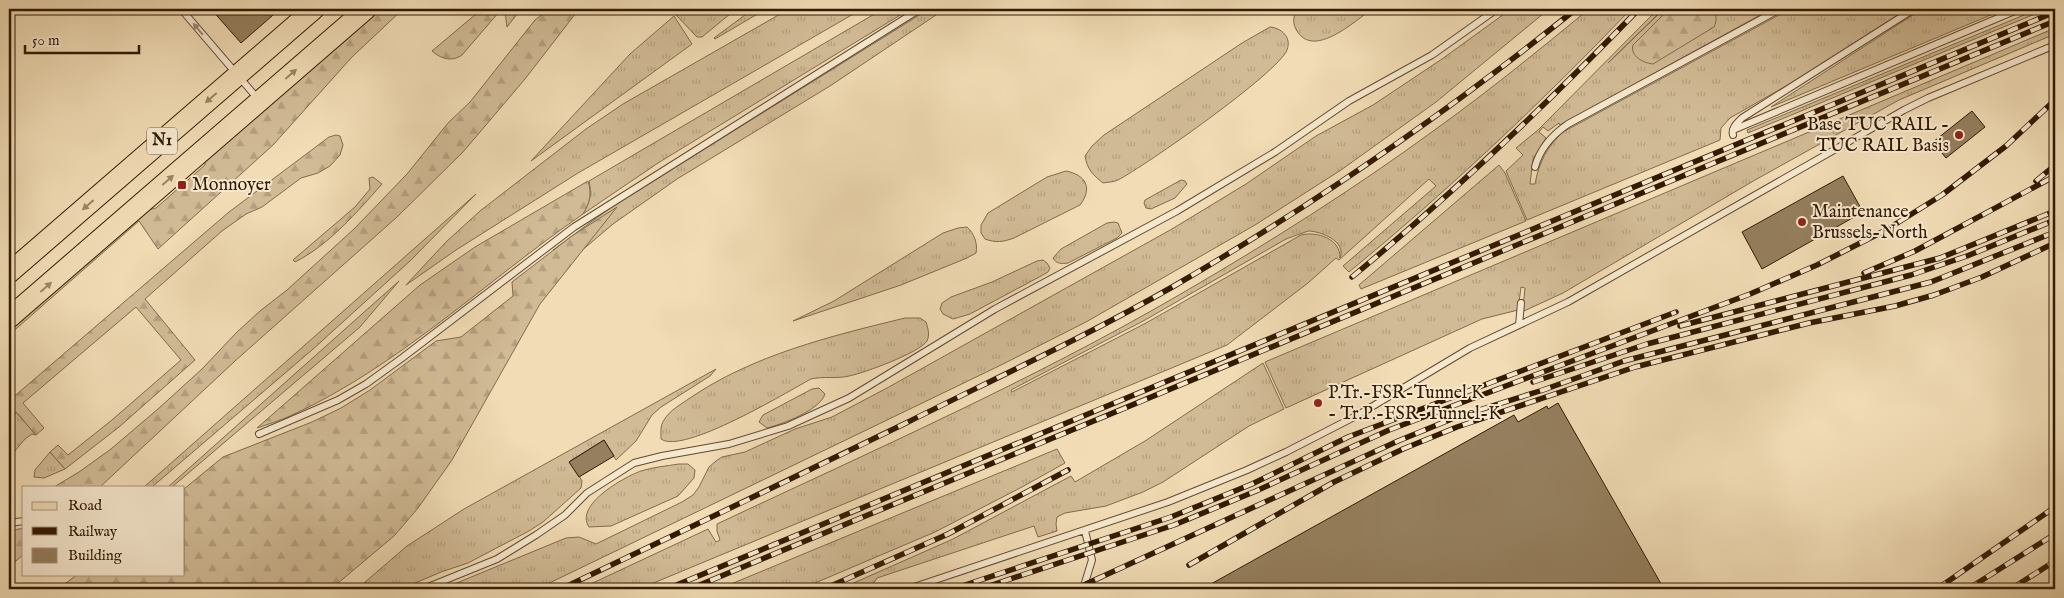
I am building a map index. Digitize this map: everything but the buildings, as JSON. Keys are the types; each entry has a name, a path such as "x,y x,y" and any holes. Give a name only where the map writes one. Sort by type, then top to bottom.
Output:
{"main road":[{"name":"N1","path":"9,274 314,9"},
{"name":"N1","path":"9,318 366,9"}],"lane":[{"path":"181,9 260,101"},
{"path":"259,434 338,400 366,384 574,227 920,9"},
{"path":"423,589 496,559 565,515 587,494 634,463 729,444 788,426 849,398 995,309 1177,211 1275,152 1349,101 1432,55 1498,9"},
{"path":"1535,167 1540,152 1568,124 1780,9"},
{"path":"1914,9 1742,118 1736,124 1733,133 2017,10"},
{"path":"908,589 1085,531 1208,486 1286,452 1365,410 1470,348 1568,302 1904,110 1928,98 2055,45"},
{"path":"1519,325 1521,303"},
{"path":"9,523 22,521"},
{"path":"1083,589 1092,560 1085,531"}],"green space":[{"path":"380,9 403,9 352,57 273,145 158,249 139,221 9,335 9,331 148,210 156,208 205,165 205,161"},
{"path":"482,9 521,9 507,27 505,12 499,12 462,55 458,57 447,59 432,51"},
{"path":"549,9 579,9 525,79 463,152 397,217 235,361 101,486 56,486 111,449 158,409 202,369 237,332 287,290 354,229 407,174 448,123 470,102 535,20"},
{"path":"676,9 736,9 702,37 697,37 677,16"},
{"path":"753,9 766,9 714,38"},
{"path":"789,9 862,9 578,173 456,250 406,285 446,242 480,211 586,129 623,104"},
{"path":"883,9 910,9 658,163 583,214 590,198 589,181"},
{"path":"929,9 945,9 830,86 677,179 613,224 580,252 541,302 556,250 553,250 610,208"},
{"path":"1298,9 1372,9 1335,35 1324,40 1314,41 1304,39 1295,28 1294,20"},
{"path":"1511,9 1549,9 1436,102 1341,170 1255,225 1086,322 537,589 442,589 566,538 579,537 596,544 682,502 693,495 709,467 722,457 745,452 795,429 832,417 1172,229 1246,184 1316,136 1373,105 1442,59"},
{"path":"1589,9 1631,9 1494,145 1349,272 1343,266 1436,186 1429,179 1339,260 1336,258 1308,283 1227,345 639,589 580,589 708,529 716,542 720,540 717,524 1009,386 1123,327 1179,295 1277,236 1374,173 1475,100","holes":["1313,231 1325,235 1336,242 1340,247 1340,258 1337,246 1327,238 1314,234 1301,235 1146,323 1012,392 1011,390 1145,320 1286,239"]},
{"path":"1658,9 1663,9 1608,63 1664,9 1771,9 1560,125 1559,123 1548,131 1543,127 1539,132 1546,138 1533,159 1530,184 1535,184 1544,155 1563,132 1790,9 1907,9 1800,78 1730,118 1721,128 1720,140 1527,220 1506,171 1523,155 1516,148 1538,130"},
{"path":"1669,9 1712,9 1716,15 1714,27 1653,64 1641,60 1635,56 1633,45"},
{"path":"1922,9 2005,9 1771,107"},
{"path":"2022,9 2047,9 1748,133 1747,130 2024,15"},
{"path":"674,16 692,44 531,161 630,54"},
{"path":"1270,27 1282,31 1287,37 1287,50 1278,62 1237,98 1155,157 1118,180 1103,183 1093,174 1087,165 1085,156 1092,146 1104,135 1242,43"},
{"path":"2055,28 2055,34 1899,100 1755,180 1563,293 1524,311 1525,288 1521,287 1518,310 1482,319 1286,408 1265,362"},
{"path":"340,136 343,145 340,155 330,166 318,173 301,178 262,207 246,214 222,231 145,299 195,360 119,427 65,469 50,452 58,445 68,455 112,420 181,360 136,307 23,403 44,428 36,435 16,412 9,421 10,400 229,212 329,137"},
{"path":"1499,165 1505,173 1526,221 1361,289 1359,285"},
{"path":"1066,171 1083,179 1085,183 1086,193 1080,205 1014,238 999,242 985,239 981,233 981,225 988,213 1047,177"},
{"path":"373,177 382,184 363,206 319,247 295,262 293,260 355,207 370,189 369,178"},
{"path":"1181,180 1187,184 1175,198 1151,209 1146,208 1145,200"},
{"path":"588,181 590,198 583,214 441,322 368,373 330,396 290,416 257,428 420,285 475,247"},
{"path":"476,194 410,261 312,350 153,486 145,486"},
{"path":"617,207 540,304 452,460 418,508 394,536 331,589 58,589 75,576 185,576 185,488 223,457 312,422 341,408 370,390 436,341 461,337 513,296 512,282 572,236"},
{"path":"1107,223 1118,223 1122,233 1117,238 1068,263 1059,263 1053,258 1061,249"},
{"path":"967,227 975,239 976,253 967,258 901,285 793,321 834,301 943,233"},
{"path":"1043,260 1050,268 1048,272 970,314 953,319 943,314 940,309 942,303 951,297"},
{"path":"399,281 360,327 173,486 169,486"},
{"path":"905,318 920,318 926,322 928,336 927,341 922,346 903,357 849,376 811,379 759,408 712,430 673,442 661,439 663,422 672,410 714,383 740,370 821,340"},
{"path":"1263,363 1284,409 1249,426 1163,482 1106,506 1065,513 1057,517 1057,531 1038,537 1034,526 877,578 870,589 840,589 953,539 1071,476 1075,482 1145,441"},
{"path":"716,369 710,376 661,407 652,415 636,441 616,460 604,440 570,461 582,481 581,488 543,522 529,531 468,563 401,589 357,589 407,546 464,509"},
{"path":"819,388 825,394 822,400 809,411 791,420 767,428 759,422 763,415 812,389"},
{"path":"16,412 36,435 32,434 25,439 9,458 9,421"},
{"path":"1057,449 1065,463 1022,487 935,532 801,589 719,589"},
{"path":"50,452 65,469 44,478 34,477 35,470"},
{"path":"688,464 695,470 694,478 678,496 611,526 589,527 586,519 588,510 594,501 613,486 641,471"},
{"path":"22,528 22,556 9,567 9,531"}],"railway":[{"path":"561,589 1007,373 1174,286 1227,255 1380,155 1479,84 1576,9"},
{"path":"1352,277 1500,147 1639,9"},
{"path":"667,589 2055,12"},
{"path":"690,589 2055,21"},
{"path":"980,589 1174,525 1256,491 1389,430 1750,294 1817,265 1886,230 1942,195 2006,146 2055,100"},
{"path":"2036,181 2055,165"},
{"path":"1864,273 1915,251 2055,176"},
{"path":"1680,326 1940,258 2055,211"},
{"path":"1533,382 1647,344 1911,275 1967,256 2055,220"},
{"path":"1075,589 1398,441 1454,418 1543,390 1624,361 1931,282 2055,232"},
{"path":"1189,565 1334,482 1403,449 1457,427 1635,367 1809,323 1895,306 1934,295 1982,277 2055,243"},
{"path":"953,589 1171,517 1252,484 1348,437 1676,312"},
{"path":"824,589 948,534 1068,470"},
{"path":"1937,589 2055,507"},
{"path":"1968,589 2055,534"},
{"path":"2011,589 2055,561"}],"place":[{"name":"Base TUC RAIL - TUC RAIL Basis","path":"1959,135"},
{"name":"Monnoyer","path":"182,185"},
{"name":"Maintenance Brussels-North","path":"1802,222"},
{"name":"P.Tr.-FSR-Tunnel K - Tr.P.-FSR-Tunnel-K","path":"1318,403"}]}
